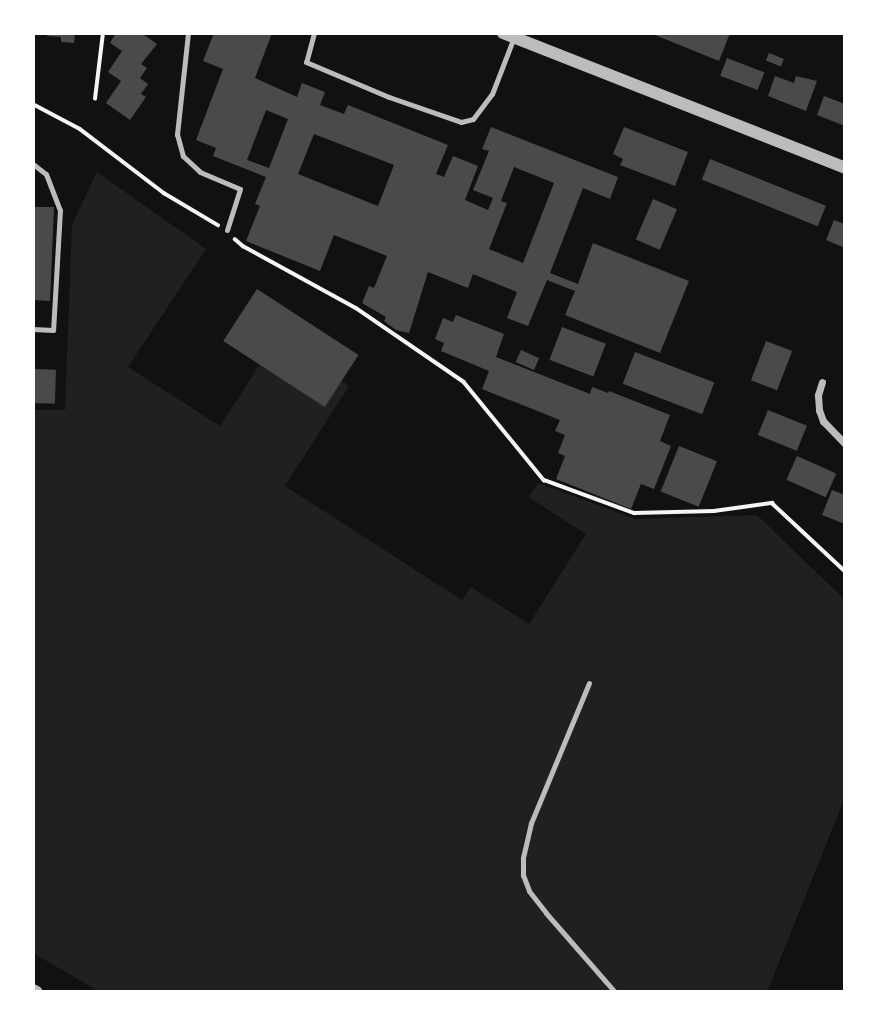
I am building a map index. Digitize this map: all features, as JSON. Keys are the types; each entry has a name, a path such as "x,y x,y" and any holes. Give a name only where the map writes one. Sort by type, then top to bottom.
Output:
{"street":[{"path":"509,35 845,168"},
{"path":"822,382 818,395 823,421 845,444"}],"lane":[{"path":"188,33 177,134 183,156 200,172 240,190 227,230"},
{"path":"314,33 306,62 389,97 461,122 473,119 492,94 509,35"},
{"path":"33,164 46,174 60,210 53,330 33,329"},
{"path":"589,683 531,823 523,858 523,875 530,891 546,913 615,992"}],"path":[{"path":"95,99 103,33"},
{"path":"33,104 80,129 164,193 227,230 243,246 356,308 464,382 544,480 634,513 714,511 772,503 845,571"}],"shaded area":[{"path":"97,172 206,249 128,367 220,426 260,364 325,406 341,381 349,386 285,486 462,600 471,587 529,624 586,534 528,497 538,483 635,519 757,515 845,600 845,797 767,992 100,992 33,953 33,410 65,410 72,225"}],"building":[{"path":"48,33 75,33 74,43 61,42 61,37 47,36"},
{"path":"116,33 141,33 157,44 141,64 147,68 140,78 148,84 141,94 146,97 130,120 106,103 121,81 108,72 122,51 110,43"},
{"path":"214,33 272,33 255,78 297,97 302,83 325,92 320,105 344,114 348,105 448,145 436,174 444,177 453,156 478,166 465,200 488,210 493,198 473,190 489,151 482,149 491,127 618,177 610,199 583,188 550,273 578,284 593,243 689,281 660,353 565,315 575,291 547,280 528,326 507,318 517,292 473,274 468,288 428,272 409,333 396,330 384,321 386,317 362,303 369,286 374,288 387,256 334,235 320,271 246,241 260,206 255,204 266,177 213,156 216,148 196,140 223,69 203,61","holes":["266,110 288,119 269,168 247,160","314,134 394,165 378,206 298,174","514,167 554,183 523,263 489,249 507,203 501,201"]},
{"path":"650,33 711,34 730,33 719,61"},
{"path":"769,53 784,59 781,66 766,60"},
{"path":"727,58 764,72 758,90 720,76"},
{"path":"775,76 794,83 796,76 817,81 806,111 768,96"},
{"path":"824,96 845,104 845,126 817,115"},
{"path":"624,127 688,152 675,186 620,165 623,159 613,154"},
{"path":"710,159 826,206 818,226 702,179"},
{"path":"653,199 677,209 660,250 636,240"},
{"path":"33,207 54,207 50,301 33,300"},
{"path":"834,220 845,224 845,248 826,240"},
{"path":"257,289 358,355 325,407 223,341"},
{"path":"456,315 504,334 496,357 590,394 592,387 608,393 609,391 670,415 660,441 671,446 654,489 641,484 631,509 556,479 565,456 558,453 565,435 555,431 560,420 482,389 489,371 441,351 444,343 435,339 443,318 453,322"},
{"path":"562,327 606,344 593,377 549,360"},
{"path":"766,341 792,351 777,390 751,380"},
{"path":"521,350 539,358 534,370 516,362"},
{"path":"635,352 714,382 702,414 623,384"},
{"path":"33,369 56,370 55,404 33,403"},
{"path":"768,410 807,426 797,451 758,435"},
{"path":"679,446 717,461 699,507 661,491"},
{"path":"797,456 836,473 826,497 786,480"},
{"path":"832,490 845,495 845,524 822,515"}]}
